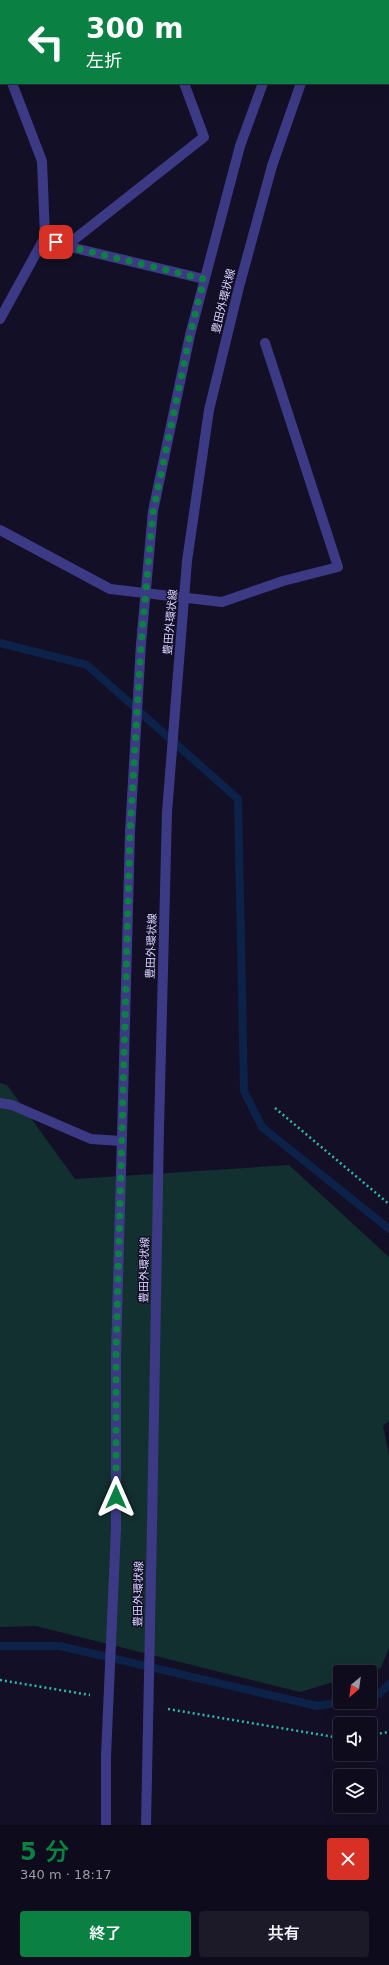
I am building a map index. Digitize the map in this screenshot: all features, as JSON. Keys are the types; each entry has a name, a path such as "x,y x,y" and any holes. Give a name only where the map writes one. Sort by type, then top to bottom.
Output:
{"street":[{"path":"0,319 3,302 45,237 42,161 12,84"},
{"path":"66,246 204,137 184,84"},
{"path":"106,1825 106,1756 116,1529 116,1354 130,832 141,644 153,519 190,335 240,146 263,84"},
{"name":"豊田外環状線","path":"146,1825 159,1128 167,812 187,561 209,410 239,287 272,166 301,84"},
{"path":"45,237 66,246 204,279"},
{"path":"0,530 110,589 222,602 283,581 338,567 265,342"},
{"path":"0,1103 12,1105 91,1139 121,1141"}],"path":[{"path":"275,1108 389,1204"},
{"path":"0,1680 97,1696"},
{"path":"167,1708 333,1737"},
{"path":"377,1735 389,1732"}],"green space":[{"path":"0,1083 7,1085 75,1179 289,1165 389,1257 389,1421 383,1426 389,1455 389,1648 381,1668 377,1669 377,1665 333,1665 333,1682 300,1692 36,1626 0,1627"}],"waterway":[{"path":"0,643 87,665 238,799 244,1091 262,1127 389,1229"},
{"path":"0,1646 60,1646 317,1706 333,1703"},
{"path":"377,1694 389,1684"}],"route":[{"path":"56,242 66,246 204,279 190,335 153,512 141,644 130,832 116,1354 116,1497"}]}
